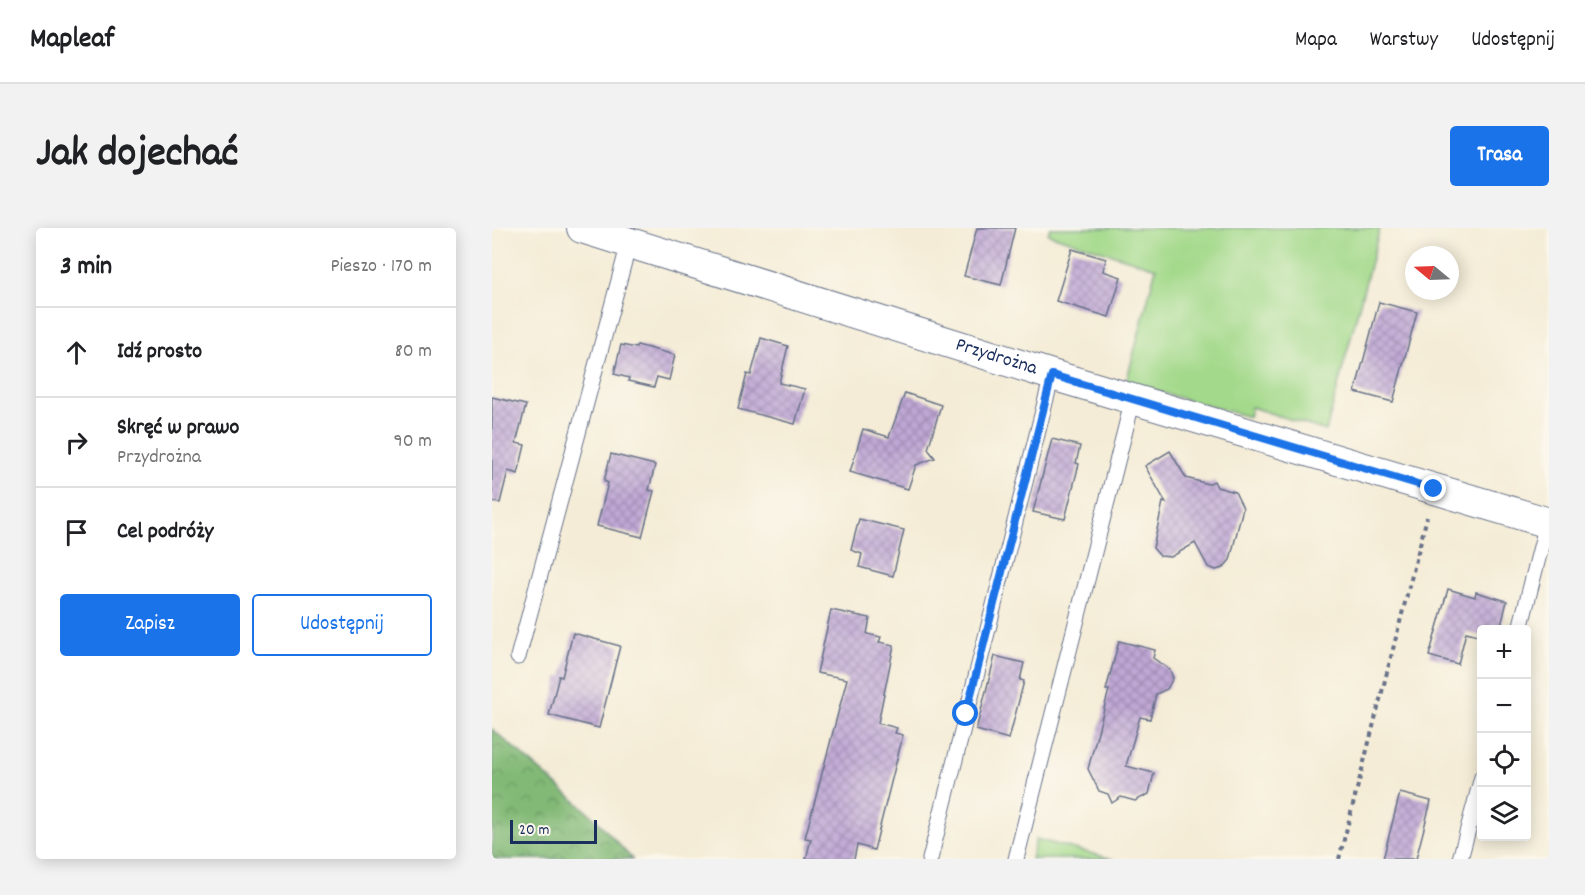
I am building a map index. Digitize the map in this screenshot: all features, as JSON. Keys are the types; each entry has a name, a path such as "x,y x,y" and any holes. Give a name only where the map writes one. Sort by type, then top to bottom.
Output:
{"street":[{"name":"Przydrożna","path":"582,228 1052,375 1548,523"}],"lane":[{"path":"518,657 629,243"},
{"path":"930,859 1052,375"},
{"path":"1016,859 1133,399"},
{"path":"1521,625 1548,523"},
{"path":"1460,859 1479,787"}],"path":[{"path":"1339,859 1434,489"}],"green space":[{"path":"1050,228 1380,228 1326,431 1251,407 1249,417 1126,383 1156,268 1048,234"},
{"path":"492,729 594,817 632,859 492,859"},
{"path":"1036,839 1113,859 1031,859"}],"building":[{"path":"977,228 1015,228 1001,285 964,276"},
{"path":"1072,249 1106,259 1103,271 1121,277 1109,317 1056,301"},
{"path":"1379,302 1417,312 1393,402 1355,392"},
{"path":"761,338 788,346 779,383 805,389 795,424 738,409 747,374 751,375"},
{"path":"621,345 636,348 637,345 675,355 669,380 657,377 654,387 628,381 629,378 614,374"},
{"path":"905,393 941,405 928,449 935,458 916,465 908,489 850,472 863,429 889,437"},
{"path":"492,397 526,405 516,443 525,445 518,474 508,471 500,503 492,502"},
{"path":"1052,439 1080,446 1076,463 1079,464 1065,519 1033,512"},
{"path":"1170,451 1186,478 1208,484 1214,481 1217,487 1235,492 1243,508 1230,560 1223,568 1216,570 1208,567 1195,543 1171,557 1160,556 1153,548 1163,502 1166,503 1145,466"},
{"path":"611,454 655,465 649,490 654,491 642,537 597,526 608,483 604,481"},
{"path":"859,519 904,530 893,576 859,567 862,554 851,550"},
{"path":"1448,589 1475,597 1476,592 1507,601 1501,625 1477,625 1477,635 1466,632 1458,664 1429,656"},
{"path":"831,610 870,618 867,634 881,637 879,642 894,645 878,723 897,728 895,733 903,735 874,850 857,845 854,859 806,859 811,839 805,838 847,679 817,673"},
{"path":"573,633 620,646 599,728 549,715 559,676 562,677"},
{"path":"1119,641 1155,650 1153,658 1170,670 1173,678 1167,689 1156,694 1150,719 1140,717 1126,766 1154,773 1149,794 1135,801 1121,797 1112,803 1108,794 1099,791 1088,769 1109,690 1106,690"},
{"path":"995,656 1024,663 1020,680 1024,681 1009,739 976,730"},
{"path":"1400,793 1431,801 1416,859 1383,859"}],"route":[{"path":"966,714 1052,375 1434,489"}]}
